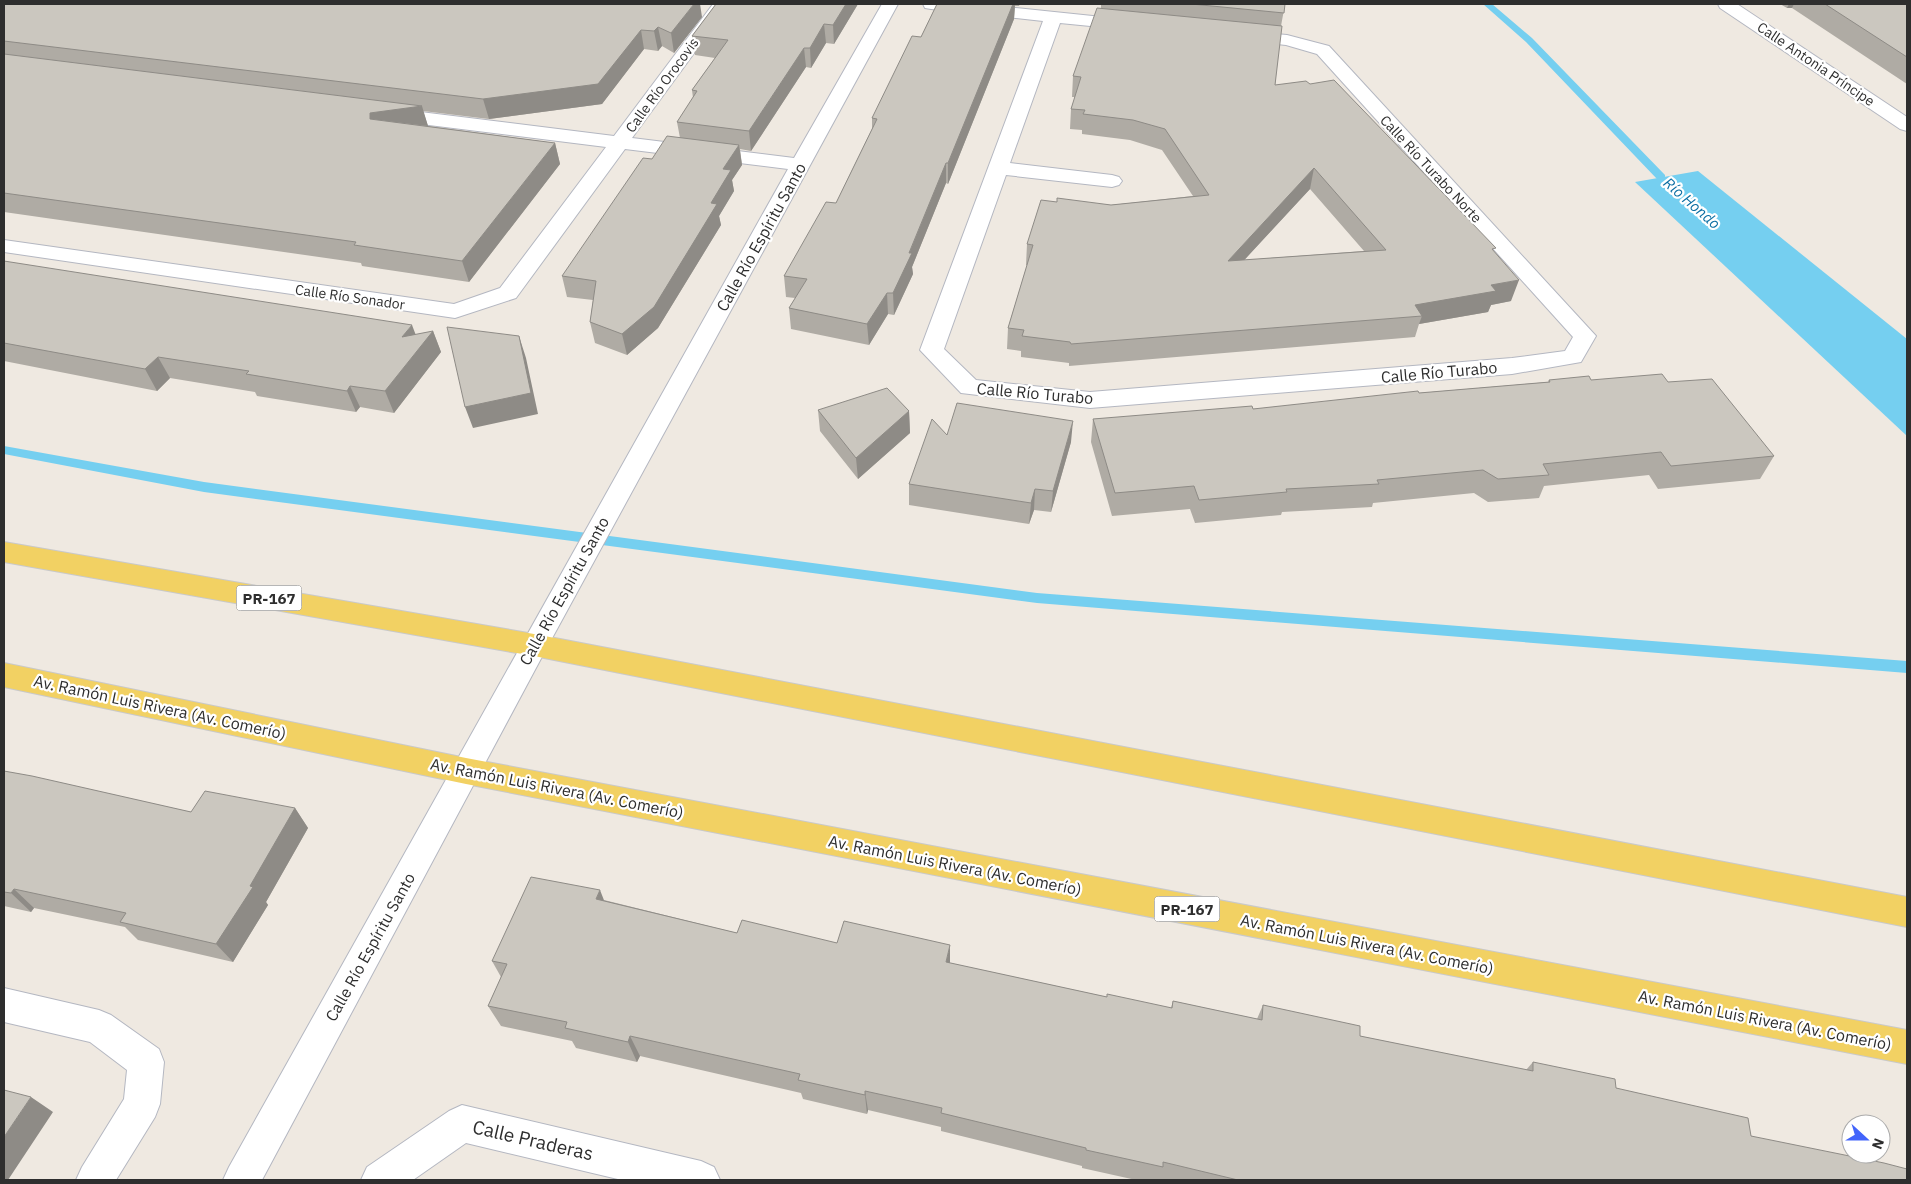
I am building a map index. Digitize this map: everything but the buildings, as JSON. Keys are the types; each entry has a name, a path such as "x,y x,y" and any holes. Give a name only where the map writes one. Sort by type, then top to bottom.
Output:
{"main road":[{"name":"PR-167","path":"4,552 534,645 1907,912"},
{"name":"Av. Ramón Luis Rivera (Av. Comerío)","path":"4,675 466,771 1907,1047"}],"street":[{"name":"Calle Río Espíritu Santo","path":"242,1180 534,645 890,4"},
{"path":"931,4 1150,27"},
{"name":"Calle Antonia Príncipe","path":"1726,4 1907,125"},
{"path":"693,9 719,7"},
{"name":"Calle Río Orocovis","path":"620,142 719,7"},
{"name":"Calle Río Turabo","path":"1053,17 932,350 969,387 1090,400 1512,366 1573,357 1585,336"},
{"name":"Calle Río Turabo Norte","path":"1228,34 1287,40 1323,50 1585,336"},
{"path":"366,111 801,165"},
{"name":"Calle Río Sonador","path":"4,246 455,311 508,293 620,142"},
{"path":"997,168 1112,181"},
{"path":"4,1005 100,1028 146,1062 142,1104 95,1180"},
{"name":"Calle Praderas","path":"380,1180 462,1124 701,1180"}],"water":[{"name":"Río Hondo","path":"1698,171 1907,339 1907,436 1635,182"}],"waterway":[{"name":"Río Hondo","path":"1487,4 1529,40 1661,177"},
{"path":"4,450 204,487 1037,598 1907,667"}]}
